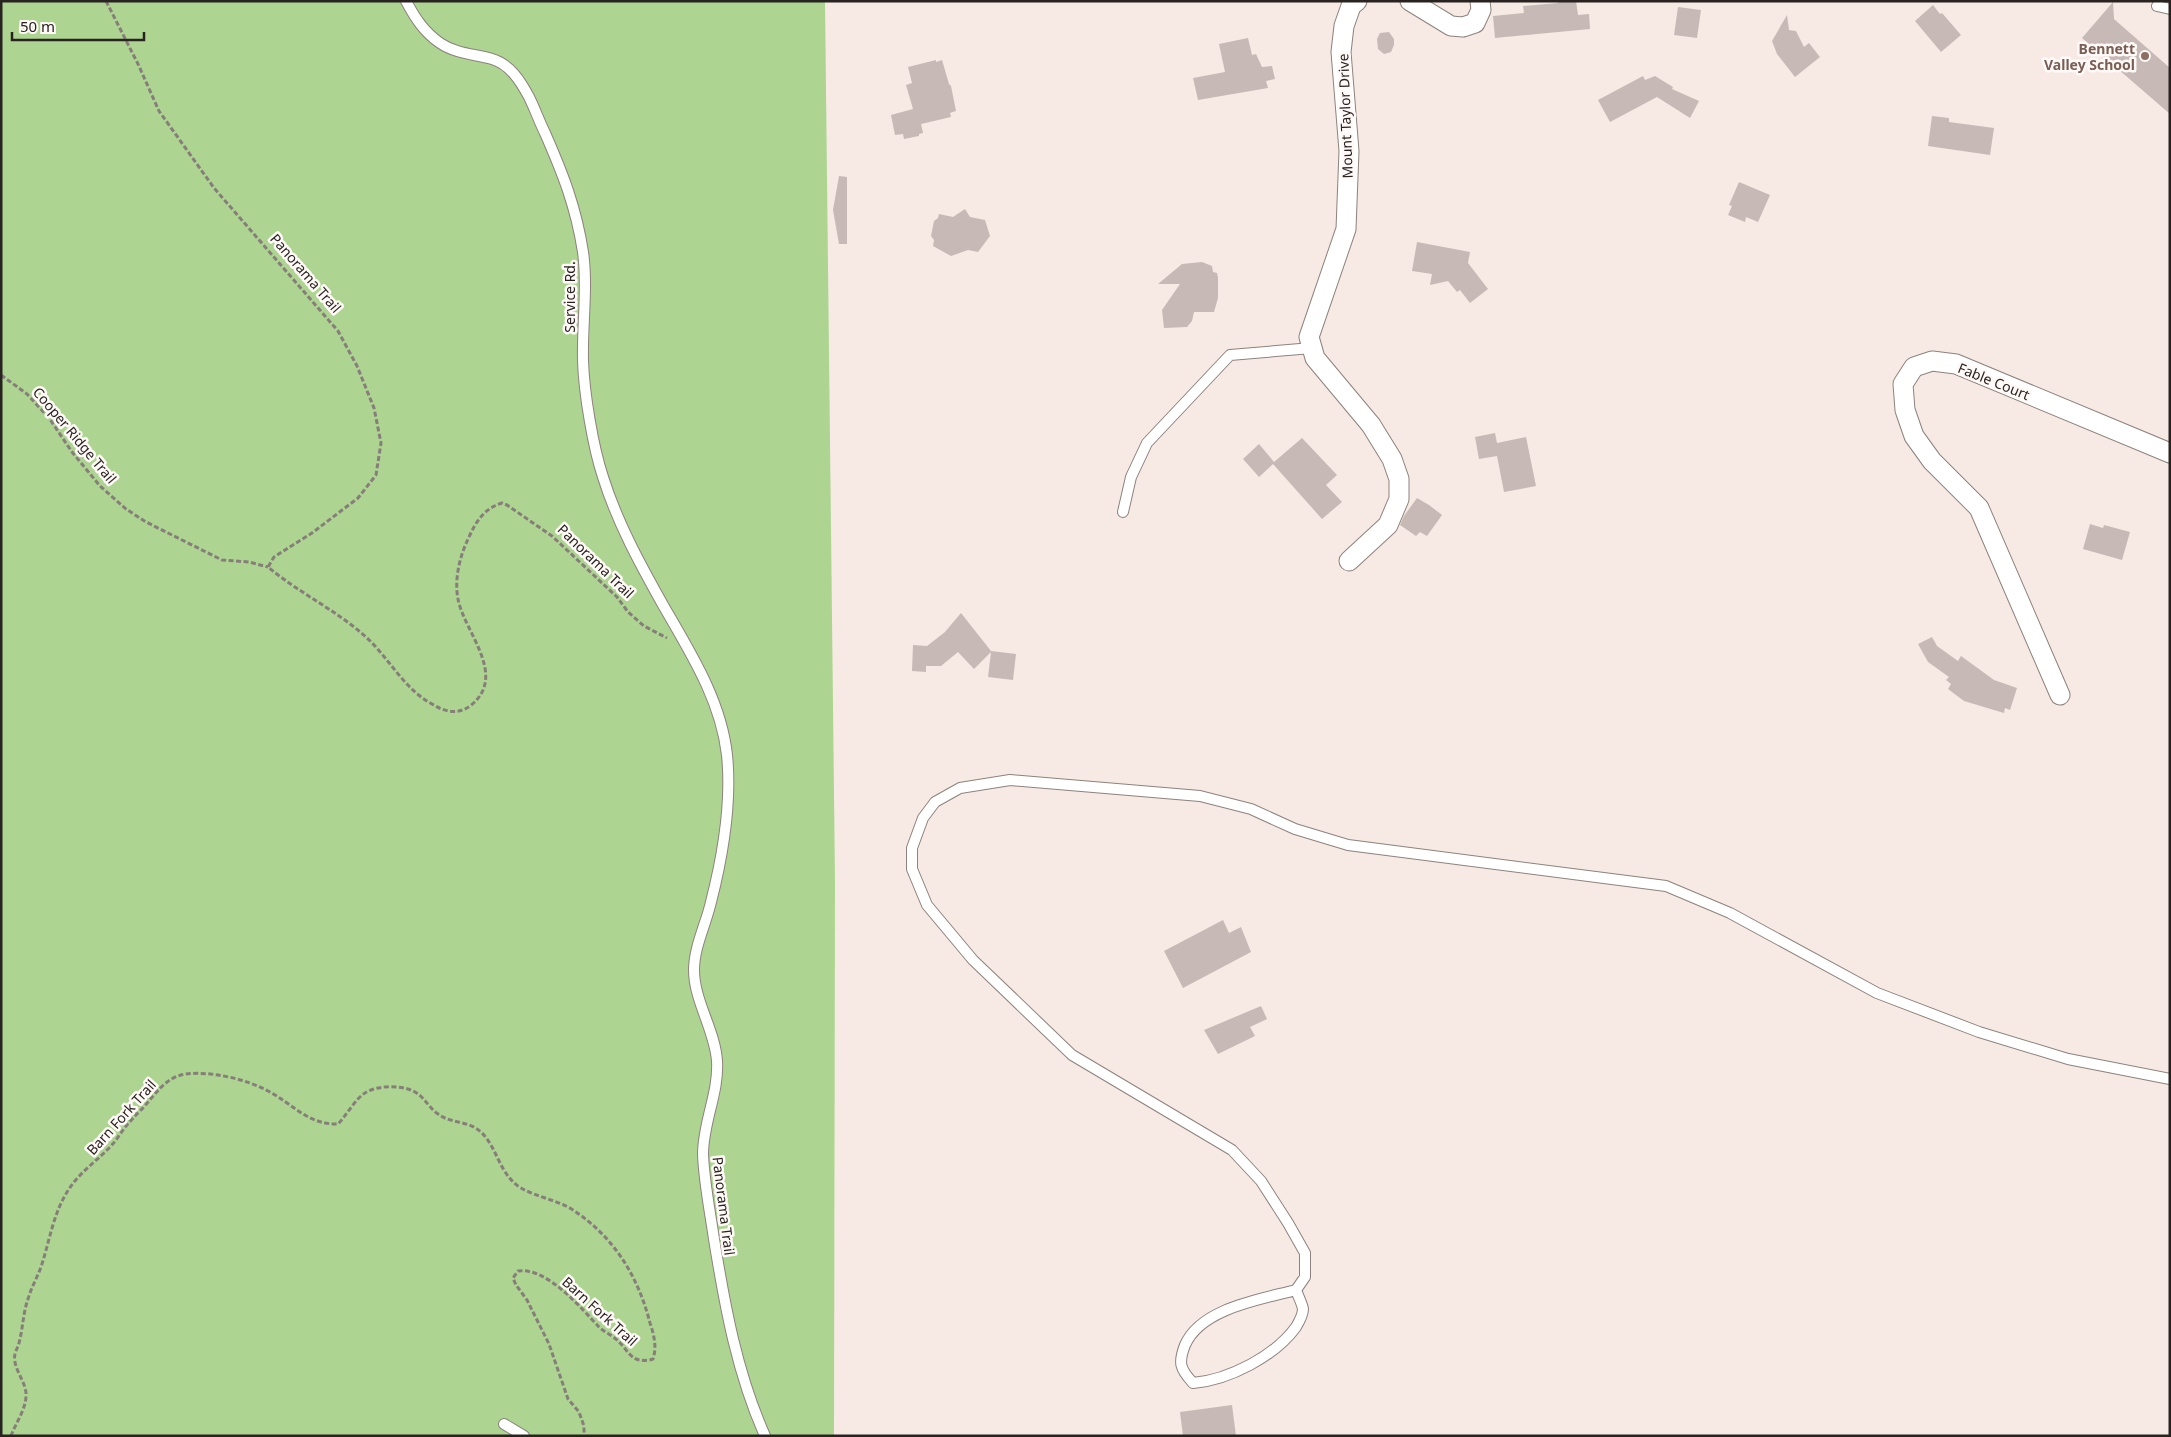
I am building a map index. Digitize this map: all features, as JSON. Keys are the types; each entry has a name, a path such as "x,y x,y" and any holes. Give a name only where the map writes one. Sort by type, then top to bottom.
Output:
{"street":[{"name":"Mount Taylor Drive","path":"1312,348 1309,337 1346,229 1349,151 1341,52 1344,26 1351,6 1357,1"},
{"path":"1410,1 1451,26 1463,27 1475,23 1481,10 1480,1"},
{"path":"1312,348 1315,358 1371,425 1392,459 1399,479 1399,499 1388,525 1349,561"},
{"name":"Fable Court","path":"2060,695 1979,508 1932,461 1914,436 1905,410 1903,384 1914,367 1932,361 1956,364 2170,453"}],"lane":[{"name":"Service Rd.","path":"406,1 418,23 442,44 469,55 496,60 518,76 531,100 565,178 576,217 583,256 583,366 602,475 636,556 688,648"},
{"path":"2157,6 2170,9"},
{"path":"1124,512 1131,476 1147,444 1170,421 1192,393 1230,355 1312,348"},
{"name":"Panorama Trail","path":"688,648 706,683 720,720 727,755 726,821 720,863 698,947 694,972 699,996 713,1036 717,1059 717,1082 707,1123 703,1152 721,1289 752,1407 765,1436"},
{"path":"1296,1290 1303,1310 1299,1322 1286,1340 1270,1354 1206,1382 1193,1383 1183,1372 1180,1358 1194,1332 1224,1311 1242,1304 1296,1290 1305,1277 1305,1253 1261,1181 1232,1150 1072,1054 973,960 927,905 912,869 912,848 923,818 935,802 960,788 1010,780 1200,796 1251,810 1295,829 1348,844 1666,886 1730,913 1877,993 1979,1032 2068,1059 2170,1079"},
{"path":"504,1424 524,1436"}],"path":[{"name":"Panorama Trail","path":"106,1 164,118 214,188 338,331 357,366 374,408 381,443 376,475 358,498 274,557 268,567 288,584 329,609 366,636 403,680 430,704 443,710 457,713 469,707 478,699 483,690 486,677 481,650 460,608 457,597 459,568 466,542 478,521 486,510 502,503 559,542 644,626 688,648"},
{"name":"Cooper Ridge Trail","path":"1,374 32,400 49,418 72,452 100,486 126,509 146,522 222,560 249,562 268,567"},
{"name":"Barn Fork Trail","path":"11,1436 16,1420 25,1406 26,1392 14,1356 19,1344 22,1317 40,1269 54,1215 70,1186 107,1152 128,1122 153,1094 169,1080 185,1074 207,1075 249,1083 267,1090 313,1121 326,1124 338,1124 364,1093 380,1088 396,1087 412,1090 424,1099 439,1115 470,1124 483,1133 506,1174 518,1186 572,1209 591,1223 619,1252 630,1268 652,1328 656,1344 653,1359 648,1361 634,1358 615,1338 600,1328 587,1312 549,1282 524,1270 518,1271 513,1278 527,1300 549,1344 568,1399 579,1412 584,1426 584,1436"}],"green space":[{"path":"1,1 825,1 835,881 834,1436 1,1436"}],"building":[{"path":"1558,1 1576,1 1578,15 1589,14 1590,29 1495,38 1493,16 1524,13 1523,6 1558,3"},
{"path":"2113,2 2114,19 2170,68 2170,114 2082,38"},
{"path":"1933,5 1961,35 1941,52 1915,21"},
{"path":"1678,7 1701,10 1697,38 1674,35"},
{"path":"1787,15 1789,30 1796,31 1804,47 1809,43 1820,57 1795,77 1777,54 1772,41"},
{"path":"1389,32 1394,39 1394,45 1391,52 1384,54 1378,49 1377,39 1380,33"},
{"path":"1248,38 1252,55 1256,54 1262,67 1272,66 1275,79 1266,81 1268,88 1198,100 1193,78 1225,72 1219,44"},
{"path":"936,60 936,62 942,60 951,86 956,111 950,113 951,117 921,124 923,133 919,134 919,136 904,139 903,134 895,135 891,115 913,109 906,85 912,83 908,67"},
{"path":"1643,76 1645,80 1655,76 1673,87 1672,89 1699,101 1690,118 1657,97 1610,122 1598,100"},
{"path":"1932,116 1949,118 1949,122 1994,128 1990,155 1928,146"},
{"path":"839,176 847,177 847,244 839,244 833,210"},
{"path":"1739,182 1770,195 1758,222 1746,217 1745,222 1728,215 1732,206 1729,205"},
{"path":"965,209 970,217 985,220 990,236 978,252 968,250 951,256 933,246 934,240 931,236 934,221 938,218 939,214 953,217"},
{"path":"1417,242 1470,252 1468,263 1488,289 1470,303 1460,290 1457,292 1448,281 1430,285 1432,274 1412,271"},
{"path":"1202,262 1212,266 1213,272 1217,273 1218,298 1214,312 1194,312 1192,321 1187,327 1164,328 1162,310 1180,284 1158,284 1182,264"},
{"path":"1495,433 1497,443 1526,437 1536,486 1504,492 1497,456 1479,459 1475,437"},
{"path":"1302,438 1337,475 1326,485 1342,502 1322,519 1273,464 1259,477 1243,459 1259,444 1274,462"},
{"path":"1417,498 1442,515 1427,536 1420,532 1416,536 1400,525"},
{"path":"2090,524 2103,528 2104,525 2130,532 2122,560 2083,549"},
{"path":"961,613 991,651 1016,654 1013,680 988,677 991,652 974,669 958,652 941,666 926,666 926,672 912,671 913,645 927,646 945,632"},
{"path":"1932,637 1937,646 1958,661 1961,656 1994,680 2017,688 2010,710 2005,708 2004,713 1964,701 1948,689 1951,684 1946,680 1949,677 1928,662 1918,644"},
{"path":"1223,920 1229,933 1241,927 1251,952 1183,988 1164,951"},
{"path":"1261,1006 1267,1019 1250,1027 1255,1036 1218,1054 1204,1030"},
{"path":"1232,1405 1236,1436 1183,1436 1180,1412"}],"place":[{"name":"Bennett Valley School","path":"2145,56"}]}
